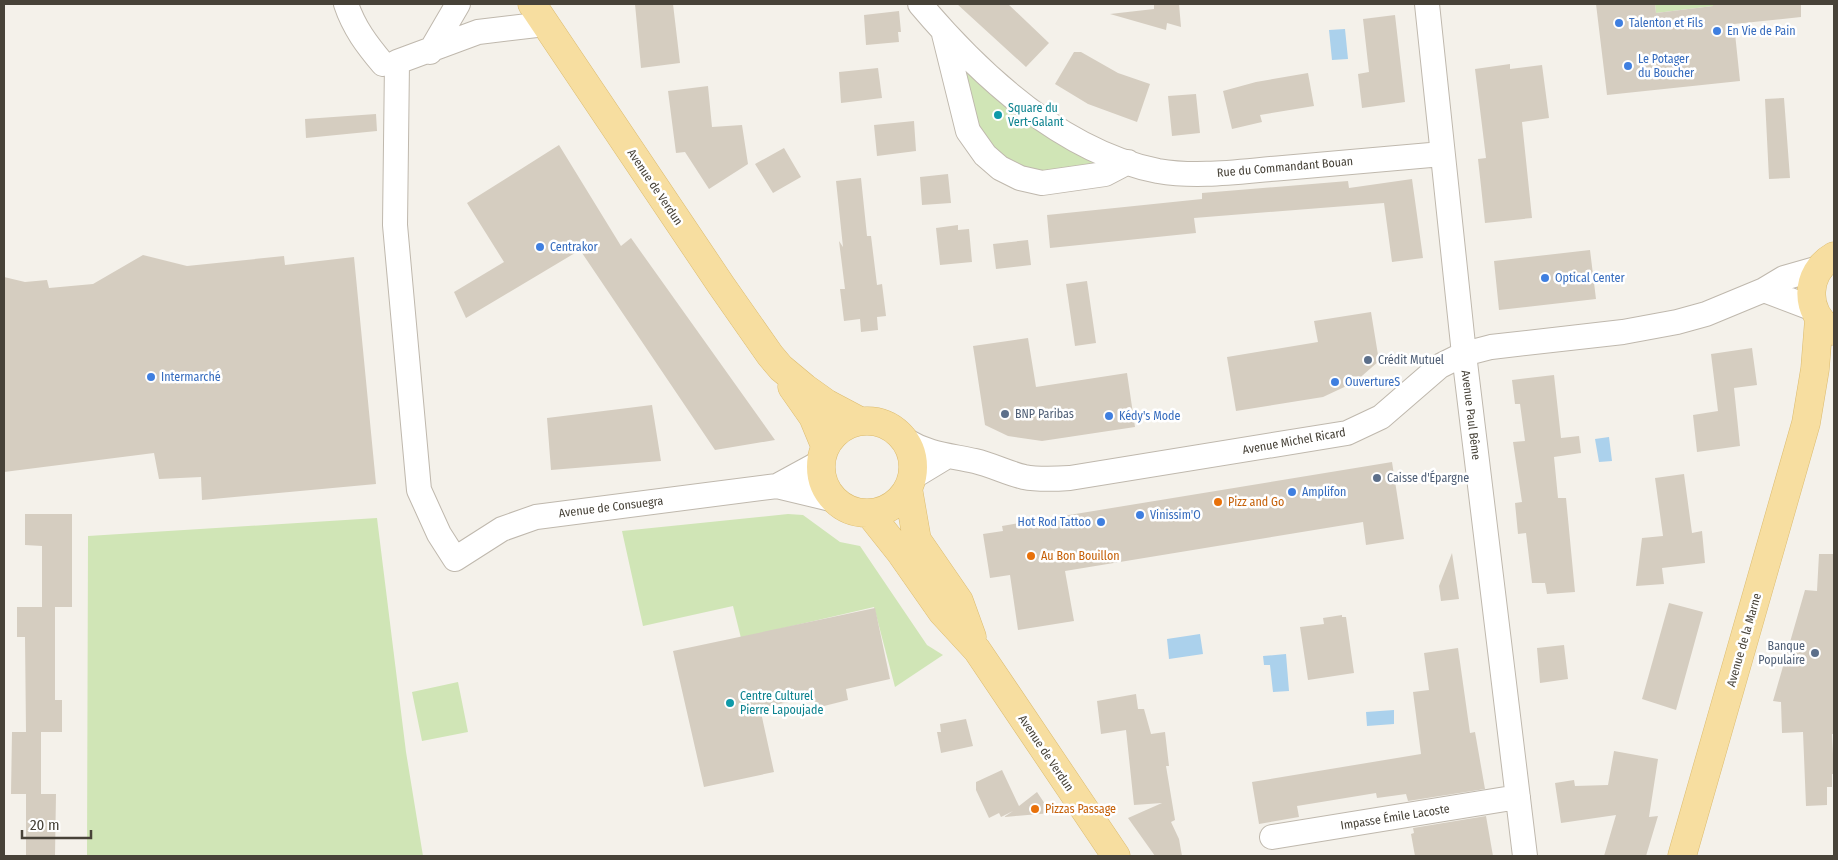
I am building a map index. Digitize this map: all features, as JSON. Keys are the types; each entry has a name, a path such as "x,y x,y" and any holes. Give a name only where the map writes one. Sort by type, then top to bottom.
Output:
{"main road":[{"name":"Avenue de Verdun","path":"539,14 721,285 781,368 797,396 813,417 823,454"},
{"name":"Avenue de la Marne","path":"1682,856 1806,423 1816,369 1822,320 1812,288 1829,258"},
{"name":"Avenue de Verdun","path":"781,368 826,403 860,421"},
{"name":"Avenue de la Marne","path":"1806,423 1834,374"},
{"path":"873,420 885,424 905,440 914,464 910,482 898,501 885,510 869,513 845,508 835,500 824,483 823,454 840,429 860,421 873,420"},
{"name":"Avenue de Verdun","path":"910,482 917,540 959,601 977,650"},
{"name":"Avenue de Verdun","path":"869,513 900,552 942,612 977,650 1116,856"}],"street":[{"path":"346,4 351,19 362,39 383,64"},
{"path":"430,52 458,4"},
{"name":"Rue du Commandant Bouan","path":"920,4 944,32 990,78 1048,122 1083,142 1128,162 1157,170 1206,174 1442,154"},
{"name":"Avenue Paul Bême","path":"1427,4 1464,354 1525,856"},
{"path":"430,52 478,32 498,28 539,14"},
{"name":"Rue du Commandant Bouan","path":"944,32 968,131 985,155 1000,168 1020,178 1042,183 1105,174 1128,162"},
{"name":"Avenue de Consuegra","path":"430,52 397,62 395,225 419,490 439,534 455,559 502,530 536,517 777,486 835,500"},
{"name":"Avenue Michel Ricard","path":"905,440 925,450 946,457 974,461 1023,477 1047,479 1070,478 1347,433 1381,417 1440,366 1464,354 1491,347 1614,333 1677,322 1706,314 1764,290 1784,278 1829,258"},
{"path":"1764,290 1822,320"},
{"name":"Avenue de Consuegra","path":"777,486 823,454"},
{"path":"910,482 946,457"},
{"name":"Impasse Émile Lacoste","path":"1272,836 1518,797"}],"green space":[{"path":"1655,4 1713,4 1713,6 1656,13"},
{"name":"Square du Vert-Galant","path":"962,65 1104,167 1023,173 978,134"},
{"path":"788,514 803,515 840,542 860,546 927,645 943,655 895,687 874,607 741,638 733,606 643,626 622,531"},
{"path":"377,518 406,752 423,856 87,856 88,536"},
{"path":"458,682 468,732 422,741 412,692"}],"water":[{"path":"1345,29 1348,59 1332,60 1329,30"},
{"path":"1609,437 1612,461 1599,462 1595,439"},
{"path":"1200,634 1203,654 1169,659 1167,639"},
{"path":"1286,654 1289,691 1273,692 1270,665 1264,665 1263,656"},
{"path":"1394,710 1394,724 1367,726 1366,712"}],"building":[{"path":"635,4 673,4 680,63 641,68"},
{"path":"957,4 1008,4 1049,43 1026,67"},
{"path":"1154,4 1179,4 1181,27 1167,23 1166,30 1110,14 1154,9"},
{"path":"1596,4 1655,4 1656,13 1713,6 1713,4 1801,4 1801,17 1734,24 1740,81 1607,95"},
{"path":"899,11 901,32 898,32 899,42 866,45 864,15"},
{"path":"1395,15 1405,102 1362,108 1358,74 1369,72 1363,19"},
{"path":"1074,52 1081,52 1118,73 1150,84 1137,122 1088,104 1055,84"},
{"path":"1510,64 1510,69 1542,65 1549,118 1522,122 1532,218 1485,223 1478,159 1486,158 1475,69"},
{"path":"878,68 882,98 841,103 839,72"},
{"path":"1308,73 1314,106 1260,115 1262,122 1232,129 1223,91 1256,82"},
{"path":"708,86 712,127 742,125 748,164 709,189 685,152 676,153 668,91"},
{"path":"1196,94 1200,133 1172,136 1168,96"},
{"path":"1784,98 1790,178 1769,179 1765,99"},
{"path":"376,114 377,131 306,138 305,119"},
{"path":"914,121 916,151 877,156 874,125"},
{"path":"559,145 621,246 631,238 775,440 715,450 580,250 466,318 454,292 504,262 467,203"},
{"path":"784,148 801,177 773,193 755,164"},
{"path":"948,174 951,203 922,205 920,177"},
{"path":"861,178 867,236 871,236 877,285 882,284 886,316 877,317 878,330 861,332 860,319 844,321 840,289 845,289 839,241 843,247 836,181"},
{"path":"1412,179 1423,258 1392,262 1384,203 1194,218 1196,233 1050,248 1047,215 1202,199 1202,193 1348,181 1349,188"},
{"path":"958,225 958,230 969,229 972,262 940,265 936,228"},
{"path":"1028,240 1031,265 996,269 993,244"},
{"name":"Optical Center","path":"1590,250 1596,299 1499,310 1494,261"},
{"path":"143,255 187,266 284,256 285,265 354,257 376,484 202,500 201,477 159,479 154,453 4,472 4,277 25,282 47,280 49,288 93,284"},
{"path":"1087,281 1096,343 1075,346 1066,284"},
{"path":"1371,312 1379,361 1355,382 1323,397 1236,411 1227,357 1318,342 1314,321"},
{"path":"1028,338 1036,387 1127,373 1135,427 1042,441 1008,436 985,425 973,346"},
{"path":"1752,348 1757,385 1734,388 1740,446 1697,452 1693,415 1718,411 1711,354"},
{"path":"1554,375 1561,438 1579,436 1581,453 1554,457 1558,498 1566,498 1575,592 1547,594 1545,583 1532,583 1526,533 1518,534 1515,503 1522,502 1513,442 1525,441 1520,404 1515,404 1512,380"},
{"path":"652,405 661,461 551,470 547,418"},
{"path":"1392,462 1404,539 1366,545 1363,522 1065,571 1074,621 1018,630 1010,575 990,578 983,534 1003,531 1002,526"},
{"path":"1684,474 1692,533 1702,531 1705,563 1662,568 1664,584 1636,586 1642,538 1663,536 1655,478"},
{"path":"25,514 72,514 72,607 42,607 42,546 25,545"},
{"path":"1452,553 1459,599 1441,601 1439,586"},
{"path":"1819,554 1834,554 1834,734 1832,734 1834,774 1832,774 1832,787 1827,787 1827,805 1806,806 1803,732 1782,733 1781,702 1773,701 1805,590 1817,591"},
{"path":"1669,603 1703,612 1676,710 1642,699"},
{"path":"17,607 55,607 55,700 62,700 62,732 41,732 41,794 11,794 12,732 26,732 25,637 17,637"},
{"name":"Centre Culturel Pierre Lapoujade","path":"875,608 890,679 846,689 848,700 816,708 813,697 760,708 774,772 704,787 673,651"},
{"path":"1342,615 1342,617 1346,617 1354,673 1308,680 1300,627 1324,624 1323,618"},
{"path":"1564,645 1568,679 1540,683 1537,648"},
{"path":"1458,648 1470,733 1475,732 1485,789 1408,801 1406,794 1377,798 1376,793 1297,806 1299,817 1259,824 1252,782 1421,754 1413,692 1429,690 1424,653"},
{"path":"1136,694 1138,709 1144,709 1151,734 1165,732 1169,766 1166,766 1175,820 1171,822 1179,839 1182,856 1155,856 1128,818 1162,803 1134,805 1126,730 1101,734 1097,701"},
{"path":"966,719 973,746 941,753 937,732 941,732 940,724"},
{"path":"1614,751 1658,759 1649,817 1658,816 1646,856 1604,856 1616,815 1561,823 1555,783 1574,780 1575,786 1608,785"},
{"path":"1002,770 1019,806 1037,792 1051,813 1004,817 1013,811 1001,817 999,813 989,818 976,790 976,782"},
{"path":"26,794 56,794 55,856 26,856"},
{"path":"1486,816 1493,856 1415,856 1411,834 1414,833 1413,828"}],"place":[{"name":"Talenton et Fils","path":"1619,23"},
{"name":"En Vie de Pain","path":"1717,31"},
{"name":"Le Potager du Boucher","path":"1628,66"},
{"name":"Square du Vert-Galant","path":"998,115"},
{"name":"Centrakor","path":"540,247"},
{"name":"Optical Center","path":"1545,278"},
{"name":"Crédit Mutuel","path":"1368,360"},
{"name":"Intermarché","path":"151,377"},
{"name":"OuvertureS","path":"1335,382"},
{"name":"BNP Paribas","path":"1005,414"},
{"name":"Kédy's Mode","path":"1109,416"},
{"name":"Caisse d'Épargne","path":"1377,478"},
{"name":"Amplifon","path":"1292,492"},
{"name":"Pizz and Go","path":"1218,502"},
{"name":"Vinissim'O","path":"1140,515"},
{"name":"Hot Rod Tattoo","path":"1101,522"},
{"name":"Au Bon Bouillon","path":"1031,556"},
{"name":"Banque Populaire","path":"1815,653"},
{"name":"Centre Culturel Pierre Lapoujade","path":"730,703"},
{"name":"Pizzas Passage","path":"1035,809"}]}
